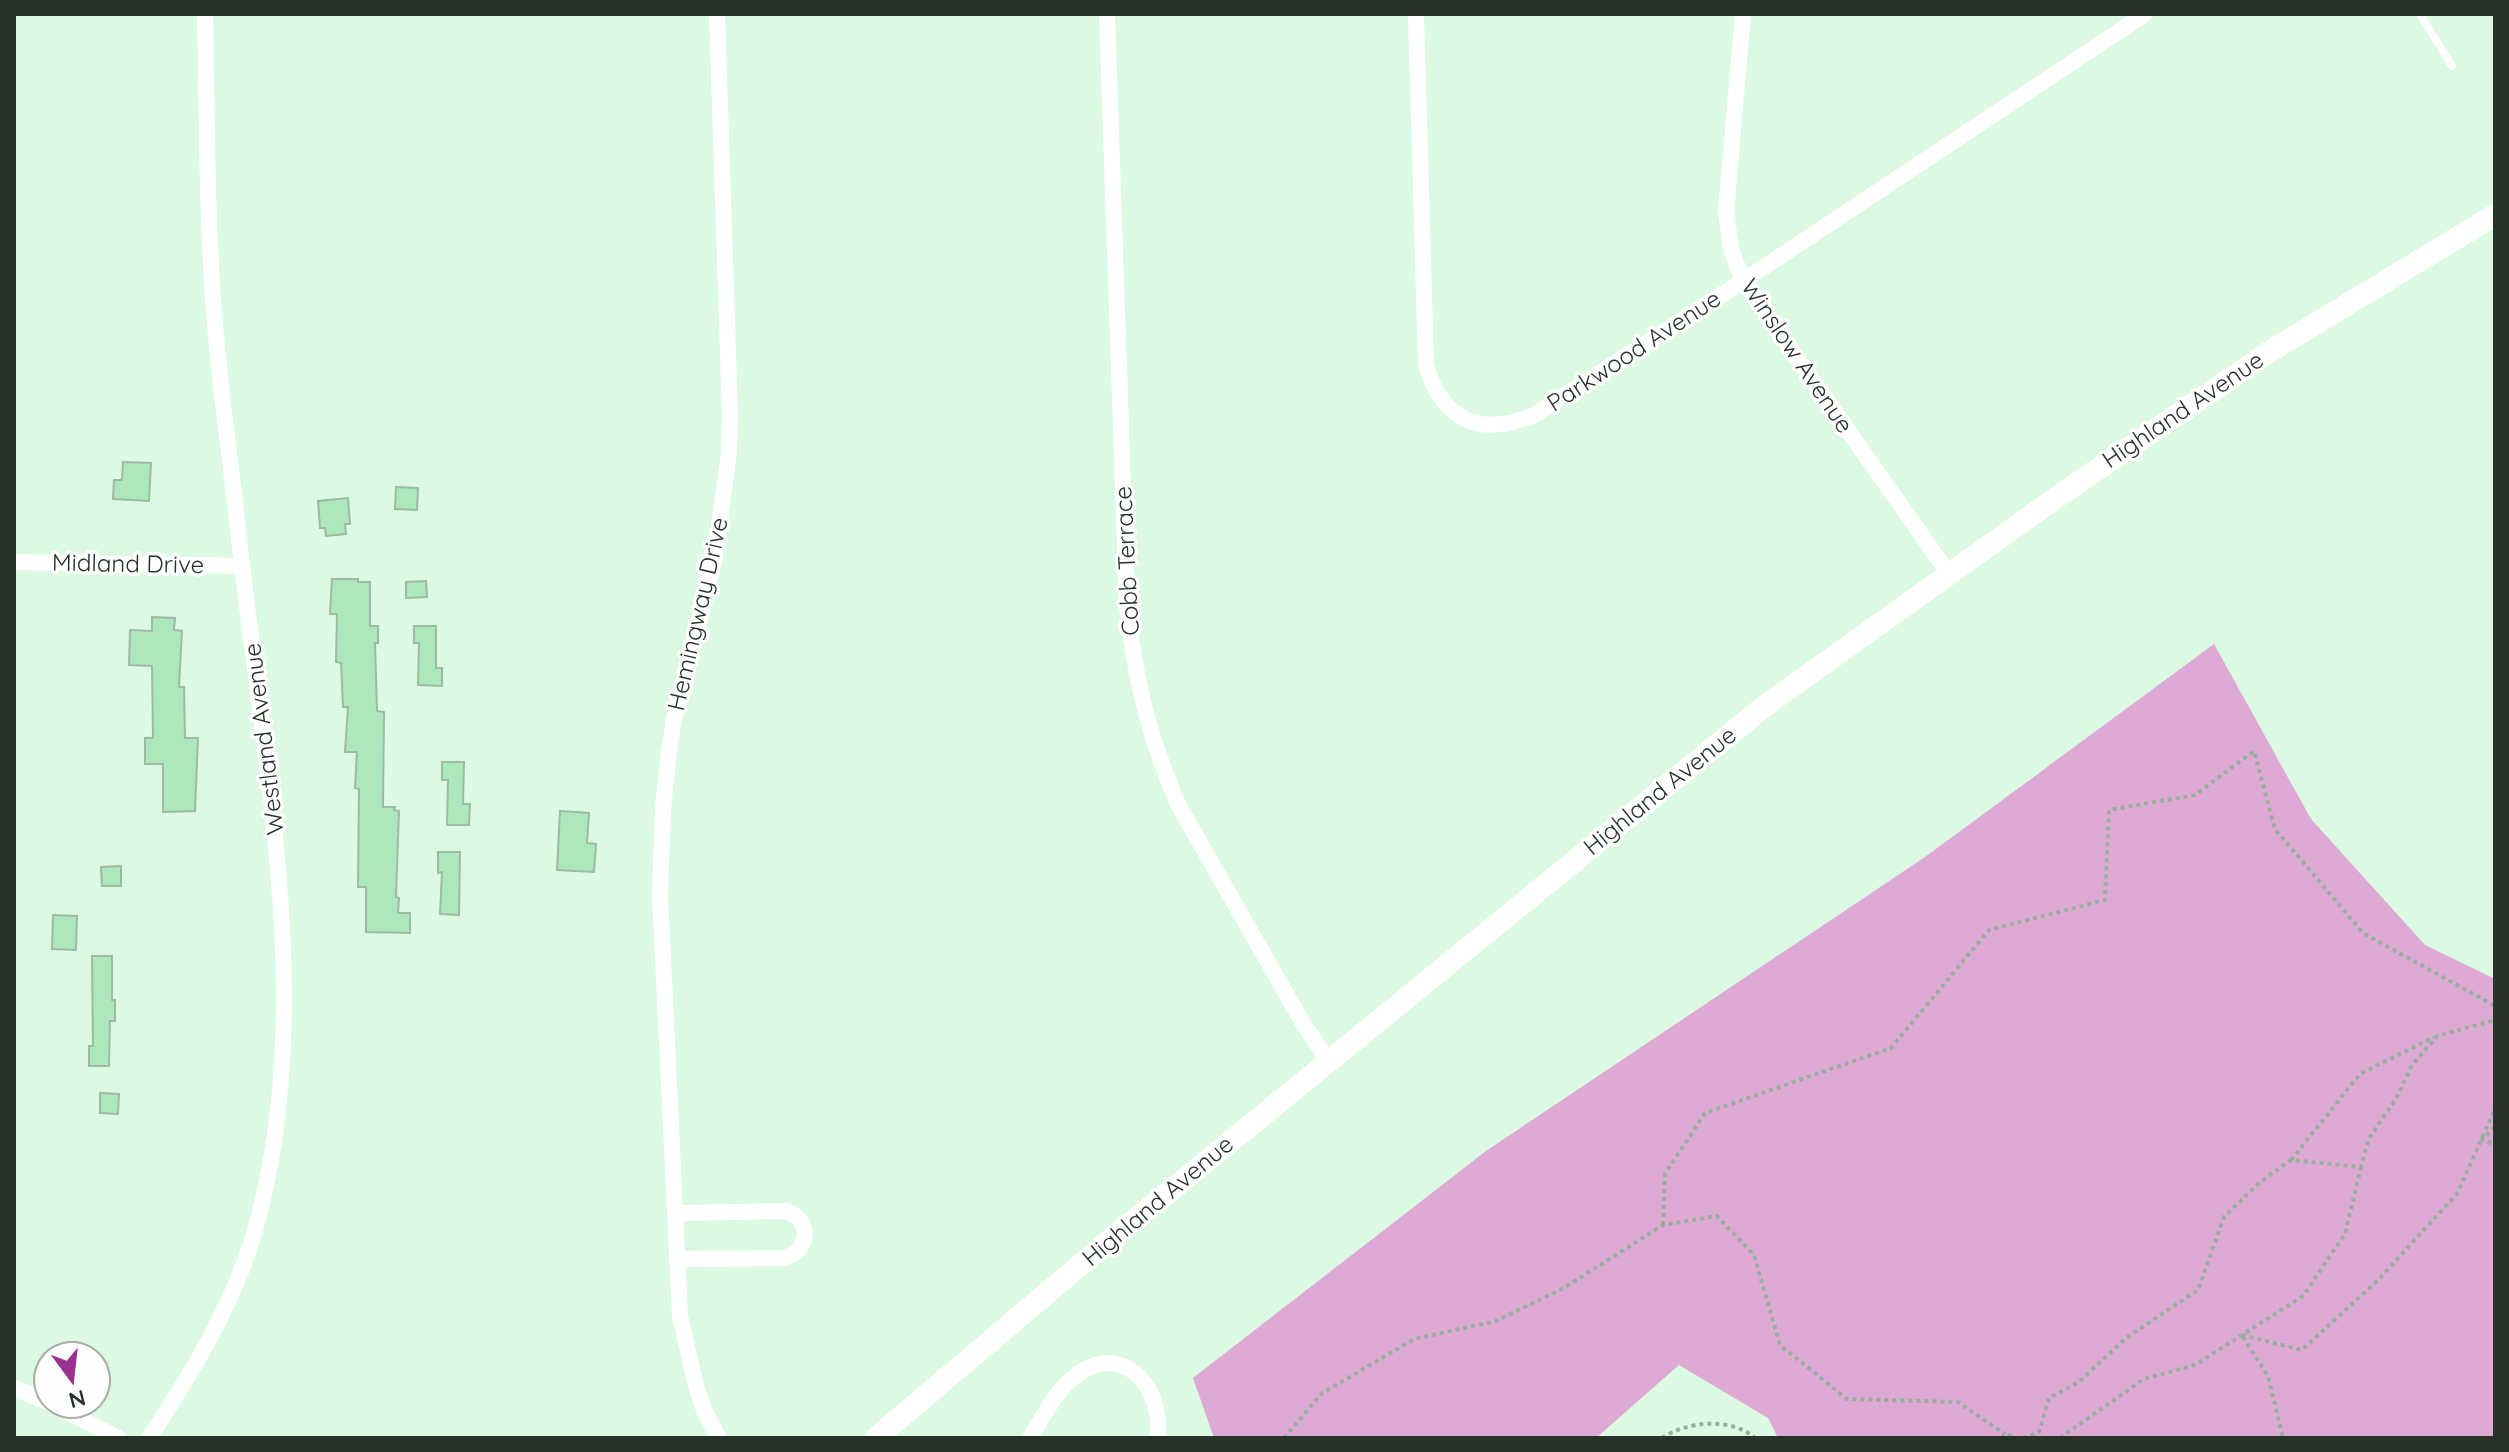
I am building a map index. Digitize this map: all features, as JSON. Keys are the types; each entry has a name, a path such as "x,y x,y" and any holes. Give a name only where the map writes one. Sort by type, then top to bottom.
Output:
{"street":[{"name":"Westland Avenue","path":"149,1438 191,1374 252,1241 276,1125 283,999 275,836 213,305 205,14"},
{"name":"Hemingway Drive","path":"717,14 729,453 714,562 674,719 663,807 661,948 680,1316 689,1361 704,1410 719,1438"},
{"name":"Cobb Terrace","path":"1107,14 1127,606 1143,711 1179,806 1304,1025 1328,1060"},
{"name":"Parkwood Avenue","path":"1416,14 1424,354 1439,399 1452,412 1477,423 1498,424 1534,415 1743,281 2145,14"},
{"name":"Winslow Avenue","path":"1743,14 1726,211 1731,249 1743,281 1949,574"},
{"name":"Highland Avenue","path":"876,1438 1328,1060 1766,705 2272,350 2495,215"},
{"name":"Midland Drive","path":"14,562 242,566"},
{"path":"675,1213 786,1211 799,1218 805,1232 802,1247 797,1253 783,1258 677,1259"},
{"path":"1030,1438 1068,1381 1087,1368 1110,1364 1133,1372 1150,1390 1158,1415 1157,1438"},
{"path":"83,1420 118,1438"}],"lane":[{"path":"2420,14 2452,66"}],"path":[{"path":"1663,1225 1665,1174 1705,1113 1891,1048 1989,930 2105,900 2109,810 2195,795 2254,751 2275,829 2363,933 2495,1006"},
{"path":"2023,1438 2039,1432 2049,1398 2079,1382 2126,1338 2198,1290 2224,1217 2260,1182 2291,1160 2360,1074 2437,1036 2495,1020"},
{"path":"2060,1438 2144,1379 2195,1365 2303,1296 2345,1234 2369,1138 2396,1099 2412,1065 2437,1036"},
{"path":"2242,1335 2302,1350 2379,1279 2457,1194 2495,1109"},
{"path":"2482,1139 2495,1127"},
{"path":"2482,1139 2495,1145"},
{"path":"2291,1160 2361,1167"},
{"path":"1284,1438 1321,1394 1414,1339 1496,1321 1564,1288 1663,1225 1717,1216 1754,1255 1780,1345 1847,1399 1958,1402 2003,1436 2017,1438"},
{"path":"2242,1335 2268,1376 2283,1438"},
{"path":"1662,1438 1669,1433 1710,1422 1749,1433 1755,1438"}],"shaded area":[{"path":"2214,644 2311,819 2425,945 2495,979 2495,1438 1778,1438 1768,1418 1679,1365 1596,1438 1214,1438 1193,1378 1486,1151 1925,857"}],"building":[{"path":"123,462 151,463 149,501 113,499 114,480 122,480"},
{"path":"396,487 418,488 417,510 395,509"},
{"path":"348,498 350,524 345,524 346,534 326,536 325,528 320,528 318,501"},
{"path":"332,579 370,582 370,626 378,626 378,643 375,643 377,711 384,712 383,807 395,807 394,810 399,811 396,897 399,898 398,913 410,913 410,933 366,932 366,887 358,887 357,752 345,752 348,707 343,707 341,663 336,662 337,614 330,614"},
{"path":"426,581 427,597 406,598 406,582"},
{"path":"152,617 175,618 174,630 182,631 179,687 184,687 185,738 198,738 195,811 163,812 163,764 145,764 145,738 153,738 152,666 129,665 130,630 152,631"},
{"path":"414,626 436,626 436,668 442,668 442,686 418,685 419,643 414,643"},
{"path":"442,762 464,762 463,804 470,804 469,825 447,825 448,780 442,780"},
{"path":"560,811 589,813 587,843 596,844 594,872 557,870"},
{"path":"438,852 460,852 459,915 440,914 442,872 438,873"},
{"path":"121,866 121,886 102,886 101,867"},
{"path":"53,915 77,916 76,950 52,949"},
{"path":"92,956 112,956 115,1021 110,1021 109,1066 89,1066 89,1046 93,1046"},
{"path":"100,1093 119,1094 118,1114 100,1113"}]}
